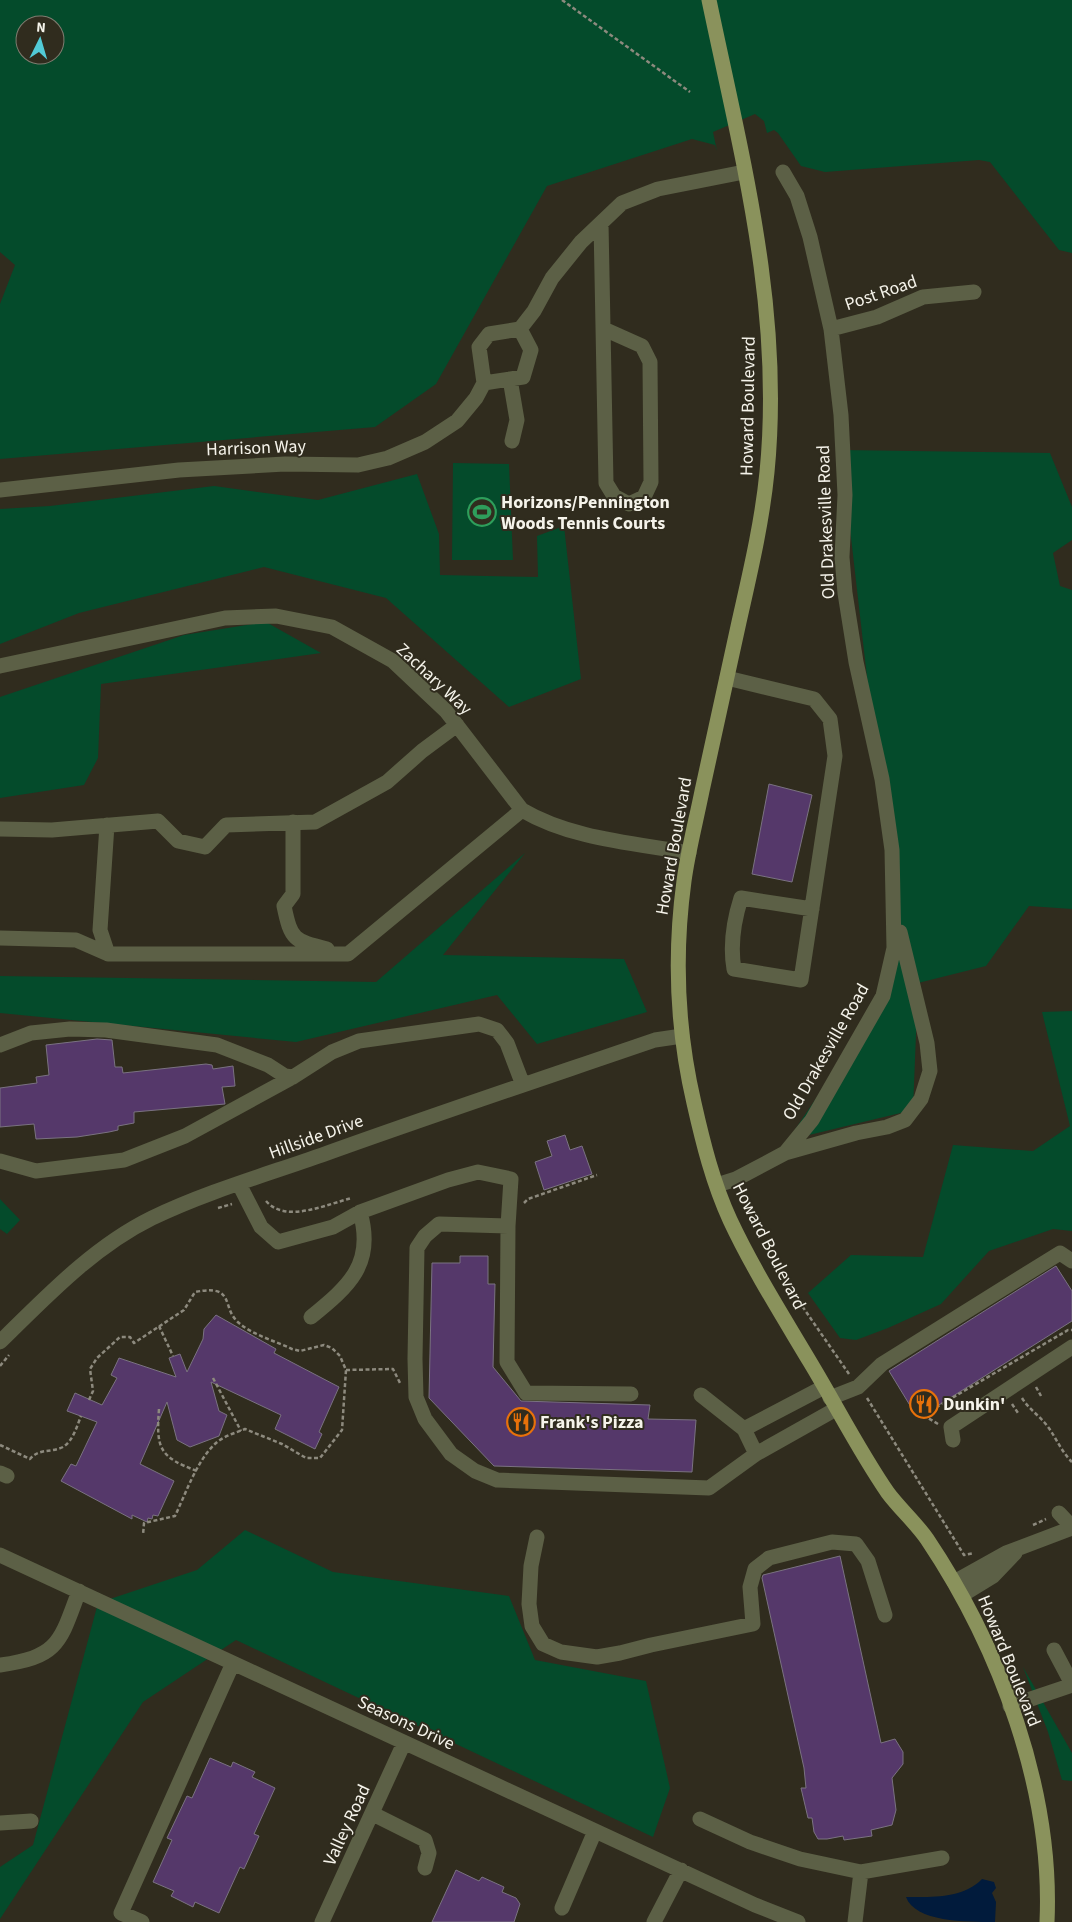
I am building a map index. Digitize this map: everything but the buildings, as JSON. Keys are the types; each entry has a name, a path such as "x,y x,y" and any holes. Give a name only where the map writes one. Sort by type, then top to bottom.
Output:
{"main road":[{"name":"Howard Boulevard","path":"709,0 756,226 769,318 771,376 770,438 760,522 689,853 679,928 678,974 682,1036 693,1101 717,1185 741,1241 782,1316 890,1496 924,1534 958,1588 989,1651 1025,1751 1038,1808 1048,1894 1047,1922"}],"street":[{"path":"520,329 531,350 523,377 484,383 479,347 489,334 520,329 534,311 552,278 581,242 622,203 658,189 744,172"},
{"name":"Old Drakesville Road","path":"783,172 797,196 810,236 831,330 842,435 845,495 842,557 845,592 856,662 882,778 892,850 894,906 894,948 883,996 812,1120 785,1153"},
{"path":"601,223 606,483 614,496 629,504 644,497 651,482 650,362 642,346 604,329"},
{"name":"Post Road","path":"831,330 878,317 923,297 974,292"},
{"path":"510,379 517,420 512,441"},
{"name":"Harrison Way","path":"0,490 179,470 285,464 358,465 388,458 425,442 457,421 476,398 484,383"},
{"name":"Zachary Way","path":"0,666 225,618 276,616 332,627 393,661 446,711 522,810 537,819 569,830 689,853"},
{"path":"727,678 814,699 830,719 835,756 812,909 801,980 734,969 732,956 737,912 741,898 812,909"},
{"path":"0,830 52,830 158,821 178,841 205,846 226,825 315,822 387,782 422,751 457,725"},
{"path":"0,938 76,940 108,954 348,954 522,810"},
{"path":"293,822 292,894 284,906 289,931 303,943 348,954"},
{"path":"107,825 100,930 108,954"},
{"name":"Old Drakesville Road","path":"717,1185 736,1179 785,1153 856,1133 887,1127 905,1120 921,1099 930,1071 927,1043 894,906"},
{"path":"0,1161 36,1171 124,1160 185,1136 293,1077 332,1052 359,1042 479,1024 497,1030 507,1043 523,1085"},
{"path":"0,1045 31,1033 106,1030 217,1045 268,1065 285,1076 293,1077"},
{"name":"Hillside Drive","path":"5,1348 53,1290 104,1248 151,1218 239,1184 523,1085 655,1040 682,1036"},
{"path":"239,1184 261,1228 278,1242 333,1227 360,1212 410,1196 448,1180 478,1172 511,1179 508,1226 507,1362 526,1393 630,1394"},
{"path":"311,1317 357,1272 365,1251 364,1226 360,1212"},
{"path":"508,1226 439,1224 425,1236 417,1248 416,1397 425,1419 450,1454 475,1471 497,1480 709,1488 830,1398"},
{"path":"744,1429 858,1387 882,1364 1060,1253 1072,1261"},
{"path":"953,1440 951,1427 1072,1347"},
{"path":"701,1395 744,1429 756,1454"},
{"path":"958,1588 1018,1539 1072,1528 1059,1513"},
{"path":"537,1537 530,1573 529,1604 532,1626 543,1644 561,1652 597,1657 753,1624 750,1587 755,1569 769,1558 832,1542 856,1544 868,1561 885,1615"},
{"name":"Seasons Drive","path":"0,1555 595,1831 798,1922"},
{"path":"0,1665 16,1663 48,1652 61,1638 79,1591"},
{"path":"1010,1706 1072,1685 1054,1650"},
{"path":"142,1922 121,1913 233,1663"},
{"name":"Valley Road","path":"322,1922 404,1743"},
{"path":"373,1814 425,1840 430,1853 425,1868"},
{"path":"700,1819 750,1842 800,1859 861,1872 942,1858"},
{"path":"0,1824 31,1821"},
{"path":"562,1908 595,1831"},
{"path":"654,1922 681,1870"},
{"path":"855,1922 861,1872"}],"path":[{"path":"562,0 690,92"},
{"path":"212,1209 247,1199"},
{"path":"89,1400 93,1391 90,1369 97,1358 120,1338 130,1337 134,1343 184,1310 195,1292 210,1290 219,1292 228,1300 234,1317 243,1326 300,1351 324,1345 332,1348 340,1356 346,1370 342,1430 320,1458 306,1458 282,1444 245,1429 215,1444 197,1471 175,1516 144,1523 143,1535"},
{"path":"782,1316 800,1303 867,1399 964,1555 978,1552"},
{"path":"159,1326 173,1356"},
{"path":"940,1425 923,1415 1068,1330 1072,1330"},
{"path":"0,1366 5,1348"},
{"path":"346,1370 393,1369"},
{"path":"212,1378 241,1431"},
{"path":"1035,1386 1041,1396"},
{"path":"1014,1387 1028,1407 1046,1423 1056,1442 1072,1462"},
{"path":"1011,1402 1018,1413"},
{"path":"159,1408 158,1436 161,1447 172,1462 197,1471"},
{"path":"0,1445 30,1458 35,1453 64,1446 72,1437 81,1416"},
{"path":"1018,1539 1059,1513"}],"green space":[{"path":"0,0 1072,0 1072,253 1059,250 990,162 979,160 825,172 801,166 778,133 774,130 767,133 764,121 755,114 713,132 717,151 715,145 692,139 547,186 436,384 375,427 0,459 0,304 15,265 0,252"},
{"path":"841,450 1050,453 1072,507 1072,540 1053,553 1060,586 1072,590 1072,909 1029,906 986,966 918,983 913,1110 788,1140 879,1005 896,930"},
{"name":"Horizons/Pennington Woods Tennis Courts","path":"453,463 509,464 513,560 452,560"},
{"path":"417,474 439,534 440,575 538,577 537,536 564,526 581,679 509,707 386,598 264,567 79,613 0,644 0,509 50,506 214,486 318,500"},
{"path":"266,622 321,653 101,684 98,758 84,785 0,798 0,697 184,635"},
{"path":"525,853 443,955 624,959 647,1012 537,1044 497,995 296,1042 0,1013 0,976 376,982"},
{"path":"1072,1011 1072,1231 1053,1229 989,1251 941,1304 856,1340 840,1338 808,1293 851,1255 923,1257 953,1145 1033,1151 1070,1126 1042,1012"},
{"path":"0,1199 20,1220 7,1234 0,1229"},
{"path":"245,1530 333,1572 509,1596 535,1660 646,1681 670,1788 653,1837 236,1640 143,1702 0,1919 0,1867 33,1845 98,1603 197,1570"},
{"path":"1023,1667 1072,1753 1072,1781 1062,1780 1048,1732"}],"water":[{"path":"982,1879 994,1882 996,1888 992,1893 996,1902 995,1922 956,1921 930,1916 911,1905 906,1897 946,1896 966,1890"}],"place":[{"name":"Horizons/Pennington Woods Tennis Courts","path":"482,512"},
{"name":"Dunkin'","path":"924,1404"},
{"name":"Frank's Pizza","path":"521,1422"}]}
